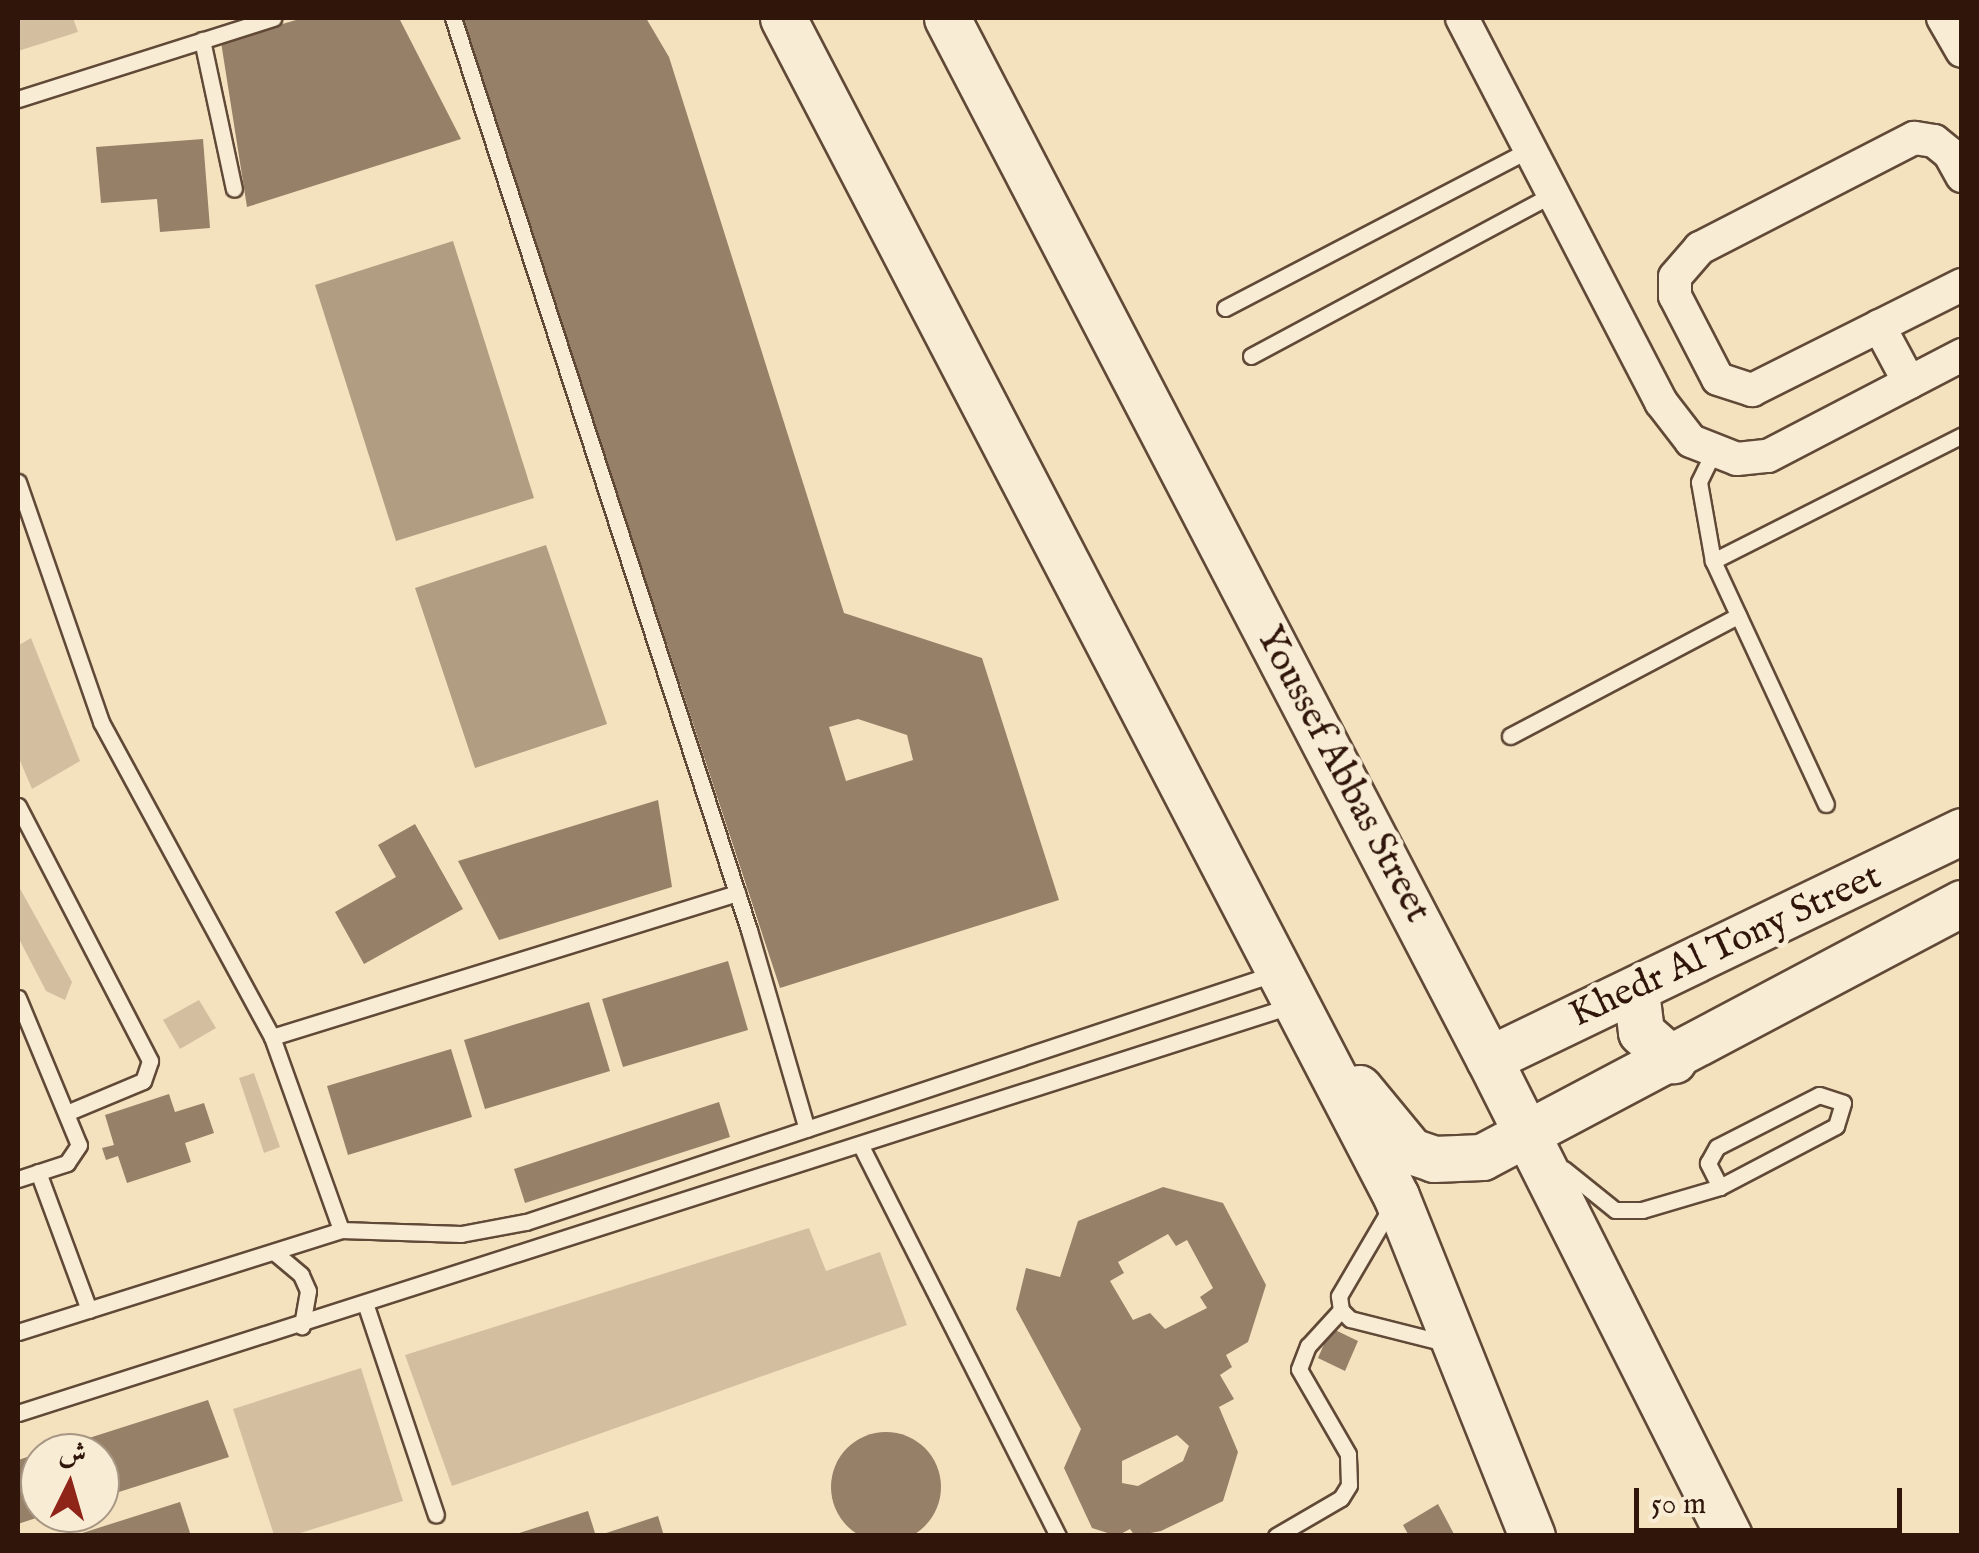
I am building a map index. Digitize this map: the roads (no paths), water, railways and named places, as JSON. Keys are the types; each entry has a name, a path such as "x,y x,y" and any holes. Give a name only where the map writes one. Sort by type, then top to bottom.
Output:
{"main road":[{"path":"783,18 1396,1196 1532,1536"},
{"name":"Youssef Abbas Street","path":"947,18 1489,1059 1729,1536"},
{"name":"Khedr Al Tony Street","path":"1489,1059 1962,832"},
{"name":"Khedr Al Tony Street","path":"1338,1084 1372,1097 1412,1151 1434,1159 1482,1157 1672,1060 1962,903"},
{"path":"1636,991 1641,1032 1672,1060"}],"street":[{"path":"1462,18 1674,424 1713,452 1768,456 1962,355"},
{"path":"1943,18 1962,51"},
{"path":"1962,176 1949,152 1934,140 1914,138 1700,248 1676,277 1675,296 1718,379 1734,389 1752,390 1962,285"},
{"path":"1879,326 1909,382"}],"lane":[{"path":"18,99 272,18"},
{"path":"452,18 737,894 807,1129"},
{"path":"202,40 234,189"},
{"path":"1225,308 1530,149"},
{"path":"1251,356 1553,194"},
{"path":"1713,561 1962,436"},
{"path":"1713,452 1699,482 1713,561 1826,804"},
{"path":"18,482 101,722 272,1038 341,1230"},
{"path":"1510,736 1738,616"},
{"path":"18,806 150,1060 143,1081 69,1112"},
{"path":"272,1038 737,894"},
{"path":"18,1332 341,1230 460,1234 510,1226 807,1129 1288,988"},
{"path":"18,1414 862,1148 1288,988"},
{"path":"18,998 69,1112 78,1152 18,1179"},
{"path":"1525,1132 1616,1210 1642,1210 1720,1187 1836,1126 1843,1103 1819,1095 1717,1147 1708,1163 1720,1187"},
{"path":"862,1148 1058,1536"},
{"path":"38,1172 89,1310"},
{"path":"1396,1196 1339,1296 1341,1310 1350,1319 1411,1330 1459,1348"},
{"path":"274,1252 302,1274 308,1291 302,1326"},
{"path":"366,1306 436,1515"},
{"path":"1276,1536 1341,1498 1349,1485 1348,1454 1300,1369 1308,1346 1341,1310"}]}
